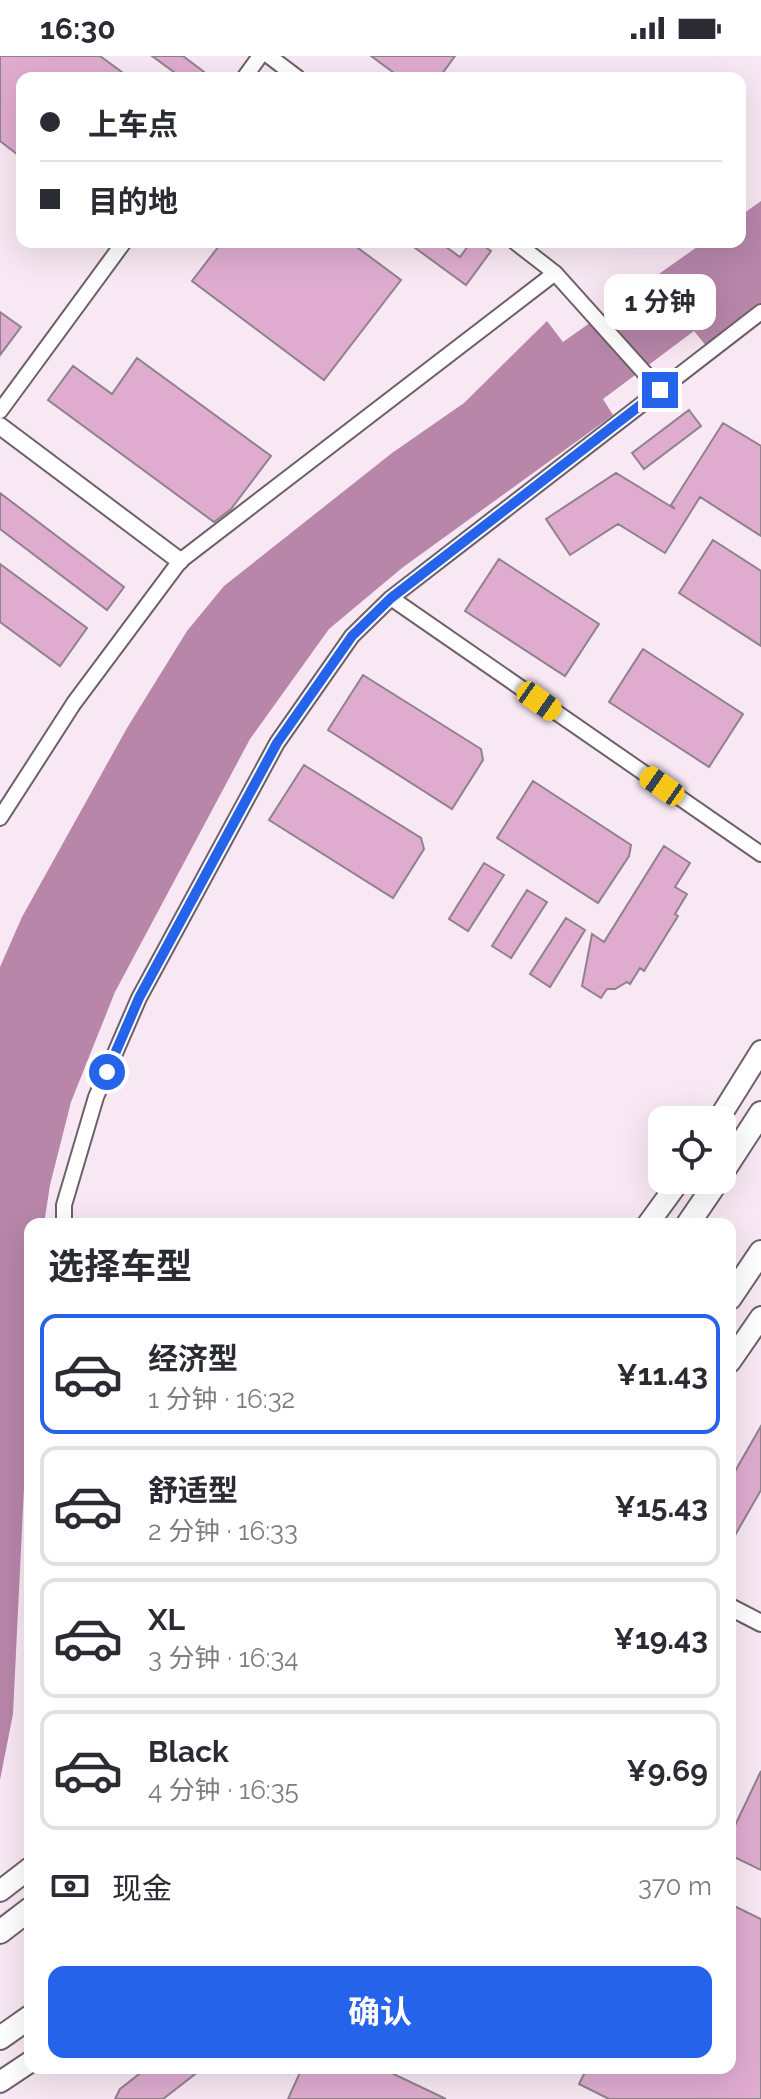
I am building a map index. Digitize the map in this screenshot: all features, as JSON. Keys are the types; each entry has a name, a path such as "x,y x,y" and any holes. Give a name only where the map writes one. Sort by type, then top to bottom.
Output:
{"main road":[{"path":"727,1106 761,1051"},
{"path":"736,1151 761,1113"},
{"path":"652,1218 670,1194"},
{"path":"690,1218 709,1194"},
{"path":"736,1289 761,1252"},
{"path":"736,1300 761,1275"},
{"path":"736,1353 761,1317"},
{"path":"0,1891 24,1873"},
{"path":"0,1932 24,1914"},
{"path":"0,2038 24,2021"},
{"path":"0,2082 24,2066"}],"street":[{"path":"269,56 290,72"},
{"path":"0,411 120,248"},
{"path":"523,248 555,273 660,390"},
{"path":"0,818 74,703 180,561 555,273"},
{"path":"64,1218 64,1205 96,1097 139,998 277,743 352,636 391,598 761,312"},
{"path":"0,426 180,561"},
{"path":"391,598 761,854"},
{"path":"736,1610 761,1623"}],"shaded area":[{"path":"761,201 761,307 707,347 694,331 603,399 613,415 402,568 329,629 250,739 115,992 71,1102 45,1218 24,1218 24,1488 13,1714 0,1780 0,967 22,917 127,728 187,631 224,586 392,453 464,403 547,321 563,342 696,248 746,248 746,212"}],"building":[{"path":"0,56 100,56 122,72 16,72 16,153 0,141"},
{"path":"152,56 183,56 204,72 174,72"},
{"path":"371,56 455,56 443,72 393,72"},
{"path":"217,248 358,248 401,280 324,380 192,281"},
{"path":"415,248 447,248 460,257 467,248 487,248 491,251 466,285"},
{"path":"0,312 21,327 0,355"},
{"path":"137,358 271,456 231,509 214,522 48,400 73,366 112,394"},
{"path":"689,410 701,426 644,469 632,453"},
{"path":"723,423 761,446 761,536 700,497 665,553 618,524 570,555 546,519 616,473 675,509 671,505"},
{"path":"0,493 124,587 107,610 0,529"},
{"path":"713,540 761,571 761,646 679,593"},
{"path":"499,559 599,624 565,676 465,611"},
{"path":"0,564 87,628 60,666 0,622"},
{"path":"643,649 743,714 709,767 609,702"},
{"path":"363,675 481,749 483,760 452,809 328,730"},
{"path":"304,765 421,838 424,849 393,898 269,820"},
{"path":"533,781 631,845 629,856 598,903 497,838"},
{"path":"664,846 690,863 675,887 687,894 675,914 678,916 644,971 640,968 630,984 627,982 615,989 607,989 601,998 582,986 592,934 604,942"},
{"path":"484,863 504,875 468,931 449,919"},
{"path":"527,890 547,902 511,958 492,946"},
{"path":"566,918 585,930 550,987 530,974"},
{"path":"761,1426 761,1490 736,1534 736,1470"},
{"path":"761,1771 761,1870 736,1858 736,1823"},
{"path":"736,1907 761,1919 761,2099 609,2099 579,2084 584,2074 736,2074"},
{"path":"139,2074 195,2074 163,2099 115,2099 120,2089"},
{"path":"299,2074 394,2074 446,2099 288,2099"}],"route":[{"path":"107,1072 139,998 277,743 352,636 391,598 660,390"}]}
